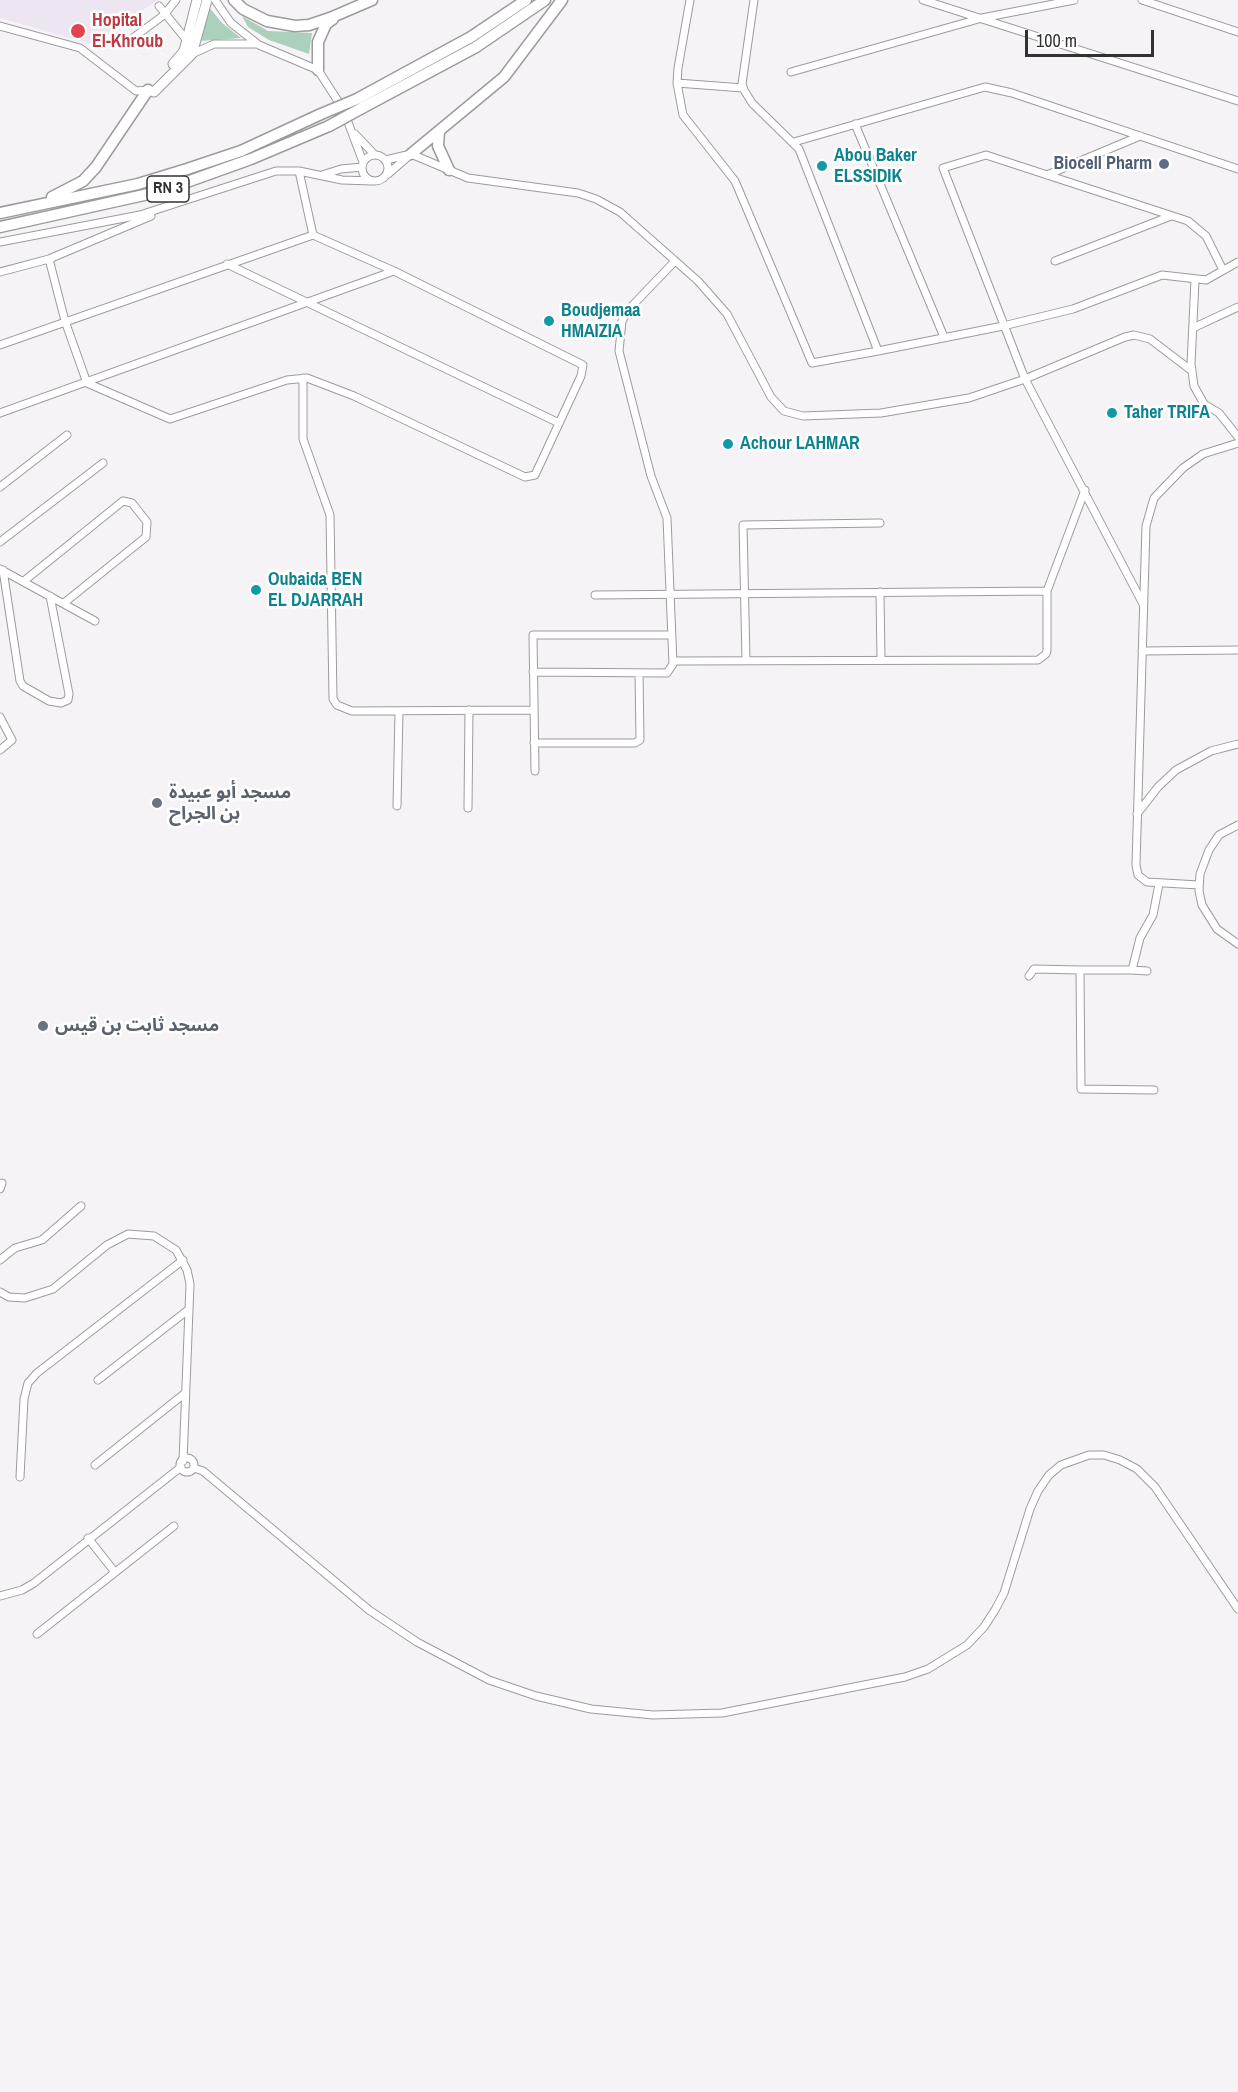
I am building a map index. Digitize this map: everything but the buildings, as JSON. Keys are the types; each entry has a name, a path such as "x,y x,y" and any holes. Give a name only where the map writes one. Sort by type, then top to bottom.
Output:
{"highway":[{"path":"234,0 253,14 282,24 309,25 372,0"},
{"name":"RN 3","path":"0,227 162,191 251,159 328,126 360,103 471,37 526,0"},
{"name":"RN 3","path":"0,213 138,184 241,151 321,114 360,103 476,47 545,0"},
{"path":"411,154 504,77 562,0"},
{"path":"318,69 318,42 322,30 326,24 347,11"},
{"path":"30,207 70,190 83,181 106,152 142,90"},
{"path":"439,131 438,146 449,170"}],"main road":[{"path":"191,47 197,0"},
{"path":"142,90 191,47 207,0"}],"street":[{"path":"126,44 164,15 176,0"},
{"path":"215,0 231,23 259,45 318,69 343,109 353,132 364,176 372,181"},
{"path":"690,0 677,83 683,115 729,173 742,195 813,363 1003,326 1073,309 1162,275 1206,280 1238,262"},
{"path":"754,0 743,88 752,103 799,148 878,351"},
{"path":"923,0 1238,101"},
{"path":"791,72 982,18 1074,0"},
{"path":"1142,0 1238,32"},
{"path":"159,6 191,47 214,44 259,45"},
{"path":"0,26 80,48 142,90"},
{"path":"677,83 743,88"},
{"path":"794,142 985,87 1012,93 1238,169"},
{"path":"855,124 944,338"},
{"path":"353,132 374,154 387,160 411,154 479,180 578,193 596,199 620,212 698,281 727,314 771,397 784,411 802,416 881,413 969,398 1025,379 1134,335 1150,339 1192,372"},
{"path":"1047,175 1140,136"},
{"path":"322,175 362,164 374,154"},
{"path":"0,272 49,259 170,207 276,171 299,171 342,180 381,180 411,154"},
{"path":"1144,606 1025,379 943,168 986,155 1172,216 1199,228 1206,236 1223,270"},
{"path":"387,160 388,174"},
{"path":"299,171 313,235"},
{"path":"0,242 82,228 170,207"},
{"path":"1055,261 1172,216"},
{"path":"0,345 64,321 313,235 394,271 581,362 584,369 535,475 525,477 354,396 303,378 287,380 170,419 87,382 64,321 49,259"},
{"path":"533,672 667,674 673,661 667,518 651,476 619,351 622,321 630,308 675,261"},
{"path":"227,264 559,423"},
{"path":"0,413 394,271"},
{"path":"1195,280 1192,372 1197,394 1204,404 1219,413 1238,437"},
{"path":"1193,328 1238,307"},
{"path":"303,378 303,439 330,515 333,699 337,705 352,711 534,710"},
{"path":"0,487 67,435"},
{"path":"1199,885 1147,882 1137,871 1146,526 1154,498 1182,468 1203,454 1238,443"},
{"path":"0,542 103,463"},
{"path":"673,661 1042,658 1047,650 1047,591 1085,490"},
{"path":"24,581 123,501 132,503 147,522 146,537 64,603"},
{"path":"746,660 743,525 880,523"},
{"path":"2,570 95,621"},
{"path":"2,570 20,681 23,686 49,701 61,703 68,700 69,694 50,596"},
{"path":"880,591 881,660"},
{"path":"595,595 1047,591"},
{"path":"535,771 533,635 671,635"},
{"path":"1142,651 1238,650"},
{"path":"534,743 635,743 640,740 639,673"},
{"path":"468,808 469,710"},
{"path":"397,806 399,711"},
{"path":"0,717 12,740 0,750"},
{"path":"1137,814 1158,787 1176,770 1211,751 1238,744"},
{"path":"1238,825 1220,835 1209,850 1200,874 1199,885 1202,905 1208,917 1217,929 1238,944"},
{"path":"1132,970 1140,938 1153,915 1159,884"},
{"path":"1029,976 1034,969 1147,971"},
{"path":"1080,970 1081,1089 1154,1090"},
{"path":"0,1260 15,1248 42,1240 81,1206"},
{"path":"0,1292 9,1297 26,1298 45,1292 107,1245 129,1234 142,1233 166,1242 183,1260 190,1284 182,1464 188,1472 194,1468 202,1471 369,1610 417,1642 489,1680 544,1698 591,1709 653,1715 722,1713 905,1677 928,1669 967,1645 984,1627 1004,1593 1030,1509 1038,1491 1061,1465 1089,1455 1104,1455 1120,1460 1137,1469 1155,1487 1238,1610"},
{"path":"20,1477 24,1399 28,1383 37,1373 183,1260"},
{"path":"98,1380 188,1310"},
{"path":"95,1465 184,1394"},
{"path":"0,1596 22,1590 34,1583 182,1464"},
{"path":"37,1634 114,1571 174,1526"},
{"path":"88,1538 114,1571"}],"shaded area":[{"name":"Hopital El-Khroub","path":"0,0 158,0 91,44 0,18"}],"green space":[{"path":"208,6 222,23 241,38 199,41"},
{"path":"242,16 268,31 312,33 309,54 269,40 248,27"}],"place":[{"name":"Hopital El-Khroub","path":"78,31"},
{"name":"Biocell Pharm","path":"1164,164"},
{"name":"Abou Baker ELSSIDIK","path":"822,166"},
{"name":"Boudjemaa HMAIZIA","path":"549,321"},
{"name":"Taher TRIFA","path":"1112,413"},
{"name":"Achour LAHMAR","path":"728,444"},
{"name":"Oubaida BEN EL DJARRAH","path":"256,590"},
{"name":"مسجد أبو عبيدة بن الجراح","path":"157,803"},
{"name":"مسجد ثابت بن قيس","path":"43,1026"}]}
